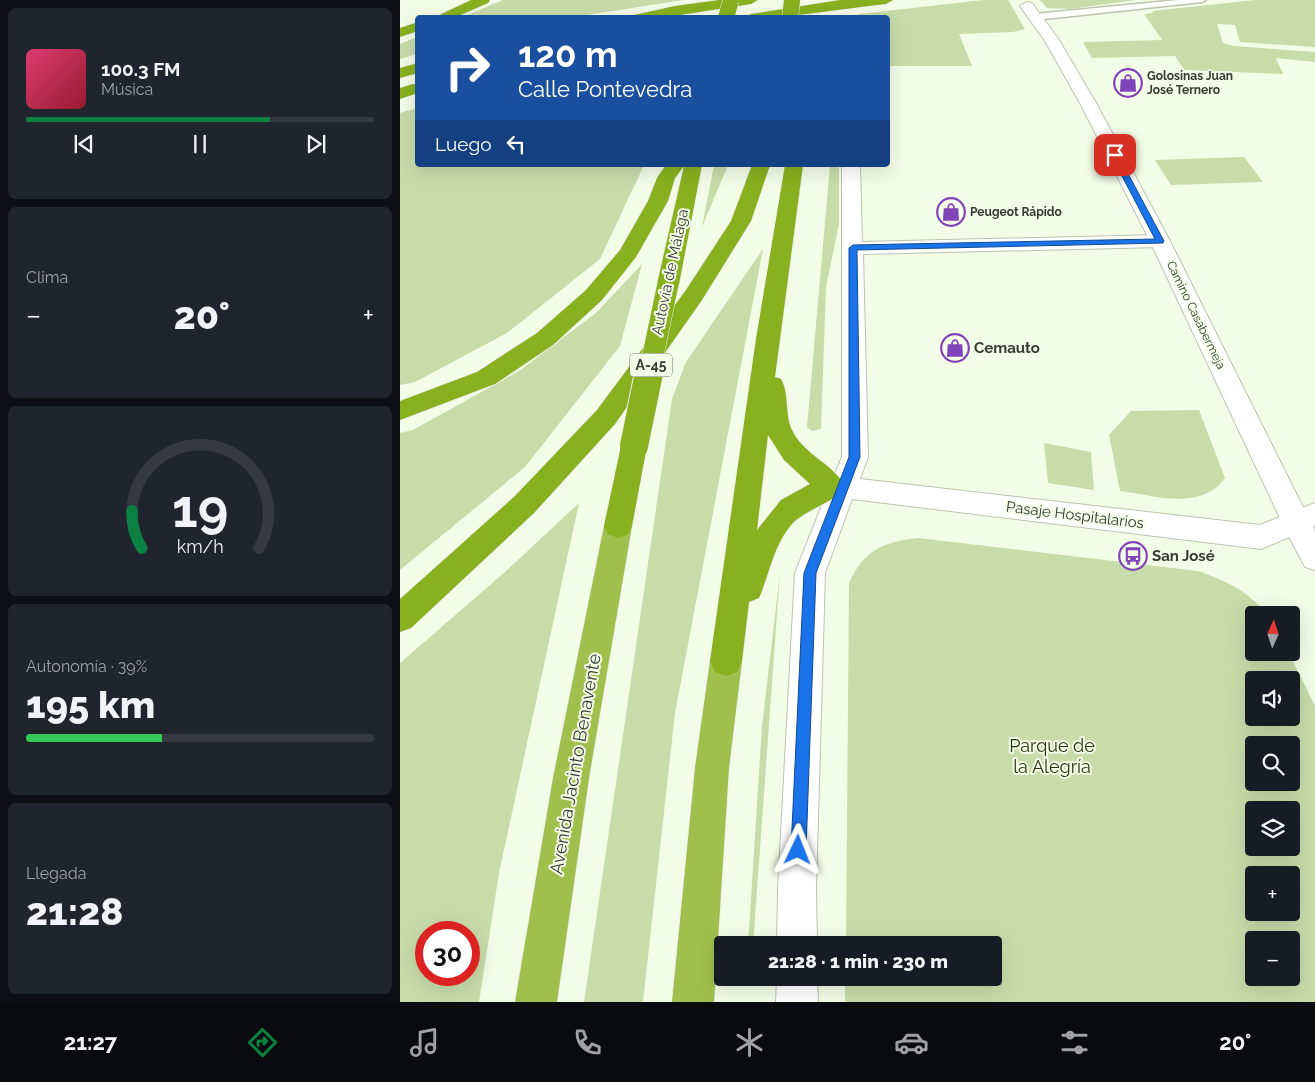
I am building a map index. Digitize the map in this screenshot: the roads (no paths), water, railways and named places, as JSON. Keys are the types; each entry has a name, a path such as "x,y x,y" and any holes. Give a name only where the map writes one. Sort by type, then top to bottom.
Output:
{"highway":[{"path":"447,15 483,0"},
{"path":"727,15 731,0"},
{"path":"652,15 675,10 751,0"},
{"path":"790,15 792,0"},
{"path":"768,15 821,6 886,0"},
{"path":"400,33 415,27"},
{"path":"400,73 415,69"},
{"path":"400,411 486,378 545,339 594,295 629,253 658,201 666,178 674,167"},
{"name":"Autovía de Málaga","path":"618,526 693,167"},
{"path":"400,618 524,505 606,417 694,295 740,221 760,167"},
{"path":"693,1002 712,768 768,339 794,167"},
{"path":"726,661 761,547 777,523 791,508 837,487 788,447 778,428 768,339"},
{"name":"Avenida Jacinto Benavente","path":"536,1002 571,778 618,526"}],"street":[{"name":"Camino Casabermeja","path":"1028,8 1052,40 1088,103 1305,519 1315,558"},
{"path":"797,936 797,889 810,573 837,487 855,457 851,167"},
{"path":"853,248 1160,241"},
{"name":"Pasaje Hospitalarios","path":"837,487 1261,537 1305,519"},
{"path":"797,986 797,1002"}],"lane":[{"path":"1028,8 1202,0"}],"place":[{"name":"Golosinas Juan José Ternero","path":"1128,83"},
{"name":"Peugeot Rápido","path":"951,212"},
{"name":"Cemauto","path":"955,348"},
{"name":"San José","path":"1133,556"}],"park label":[{"name":"Parque de la Alegría","path":"1052,755"}]}
